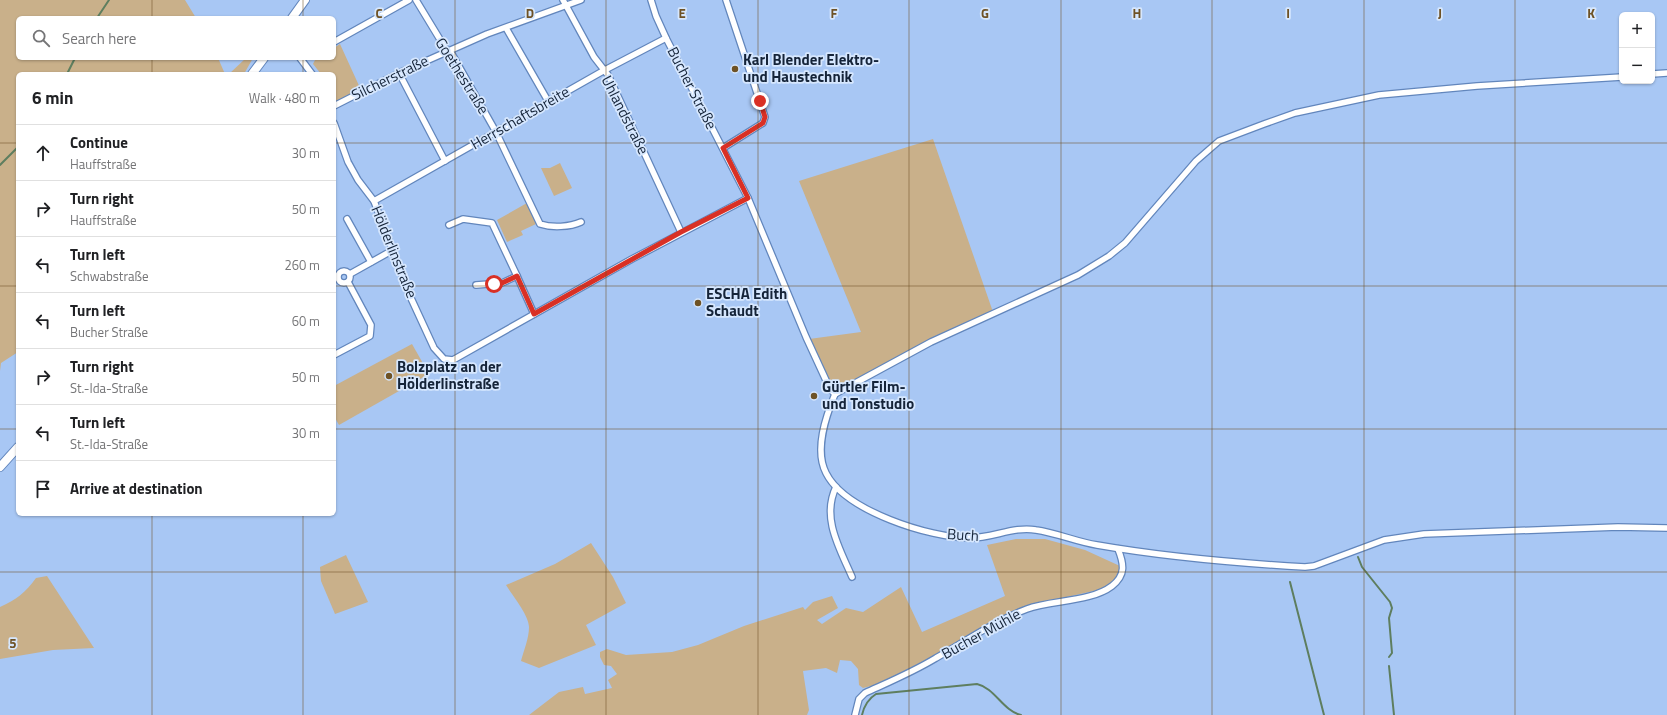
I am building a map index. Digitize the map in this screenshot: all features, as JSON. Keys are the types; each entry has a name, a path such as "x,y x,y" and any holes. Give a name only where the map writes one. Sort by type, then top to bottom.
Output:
{"main road":[{"path":"293,16 305,0"},
{"path":"254,72 262,60"},
{"path":"0,467 16,449"}],"street":[{"path":"336,41 408,0"},
{"name":"Goethestraße","path":"416,0 447,51 452,54 496,132 540,224 546,226 573,226 581,222"},
{"name":"Uhlandstraße","path":"562,0 603,71 608,75 681,232"},
{"name":"Silcherstraße","path":"336,105 399,73 447,51 487,34 581,0"},
{"name":"Bucher Straße","path":"651,0 656,16 666,38 748,198 806,337 830,389 835,394"},
{"path":"723,148 763,123 765,117 726,0"},
{"path":"506,28 548,101"},
{"name":"Herrschaftsbreite","path":"374,201 548,101 666,38"},
{"path":"305,60 311,72"},
{"path":"399,73 446,161"},
{"path":"1655,74 1667,73"},
{"path":"835,394 931,342 1078,275 1103,260 1124,243 1196,161 1219,141 1294,113 1379,95 1537,82 1619,78"},
{"name":"Hölderlinstraße","path":"336,129 348,162 358,180 374,201 410,296 434,348 444,359 453,360 534,314"},
{"path":"450,225 463,219 492,223 534,314 681,232 748,198"},
{"path":"347,219 371,262"},
{"path":"350,274 393,250"},
{"path":"348,282 344,283 336,279 343,271 350,274"},
{"path":"336,354 370,336 372,330 371,325 348,282 350,274"},
{"path":"476,286 502,283 517,276"},
{"name":"Buch","path":"835,394 824,422 822,449 826,473 836,487 885,518 949,535 970,538 1027,528 1052,532 1098,546 1118,549"},
{"path":"836,487 833,494 830,512 832,529 852,577"},
{"path":"1118,549 1250,564 1305,568 1384,540 1424,534 1618,527 1667,528"},
{"name":"Bucher Mühle","path":"855,715 859,699 865,693 918,669 1007,617 1028,608 1105,591 1120,579 1123,573 1123,566 1118,549"}],"shaded area":[{"path":"0,0 185,0 195,16 16,16 16,60 219,60 224,72 16,72 16,353 1,363 0,371"},
{"path":"340,44 361,90 336,101 336,72 319,72 313,64 315,60 336,60 336,47"},
{"path":"244,60 252,60 245,72 231,72"},
{"path":"933,139 993,312 914,348 837,391 831,386 809,339 861,332 799,181"},
{"path":"560,163 572,188 554,196 541,168 550,168"},
{"path":"527,203 536,224 521,231 523,235 507,242 497,220"},
{"name":"Bolzplatz an der Hölderlinstraße","path":"412,344 429,374 339,425 336,420 336,385"},
{"path":"1016,539 1045,539 1085,550 1120,566 1120,574 1116,581 1098,590 1036,604 879,684 863,688 859,685 858,669 851,661 840,660 837,673 826,668 803,671 809,710 807,715 529,715 559,692 583,687 585,694 612,688 608,680 617,674 611,666 604,665 600,657 600,652 607,649 626,655 672,652 698,645 744,626 803,607 805,610 813,602 832,596 838,608 817,620 822,624 846,608 863,612 901,587 922,632 1005,596 987,545"},
{"path":"591,543 613,577 626,603 586,625 596,645 539,668 521,661 529,627 523,611 506,585 555,564"},
{"path":"346,555 368,602 335,614 321,581 320,567"},
{"path":"47,576 94,648 53,650 0,659 0,607 20,595 36,578"}],"waterway":[{"path":"98,16 109,0"},
{"path":"68,72 74,60"},
{"path":"0,165 16,149"},
{"path":"1358,557 1362,567 1390,602 1392,608 1389,618 1392,653 1389,657"},
{"path":"1290,582 1324,715"},
{"path":"1389,666 1394,715"},
{"path":"862,715 867,703 876,694 977,684 989,690 1009,709 1021,715"}],"place":[{"name":"Karl Blender Elektro- und Haustechnik","path":"735,69"},
{"name":"ESCHA Edith Schaudt","path":"698,303"},
{"name":"Bolzplatz an der Hölderlinstraße","path":"389,376"},
{"name":"Gürtler Film- und Tonstudio","path":"814,396"}],"route":[{"path":"494,284 502,283 517,276 534,314 632,259 656,248 681,232 748,198 723,148 763,123 765,117 760,101"}]}
